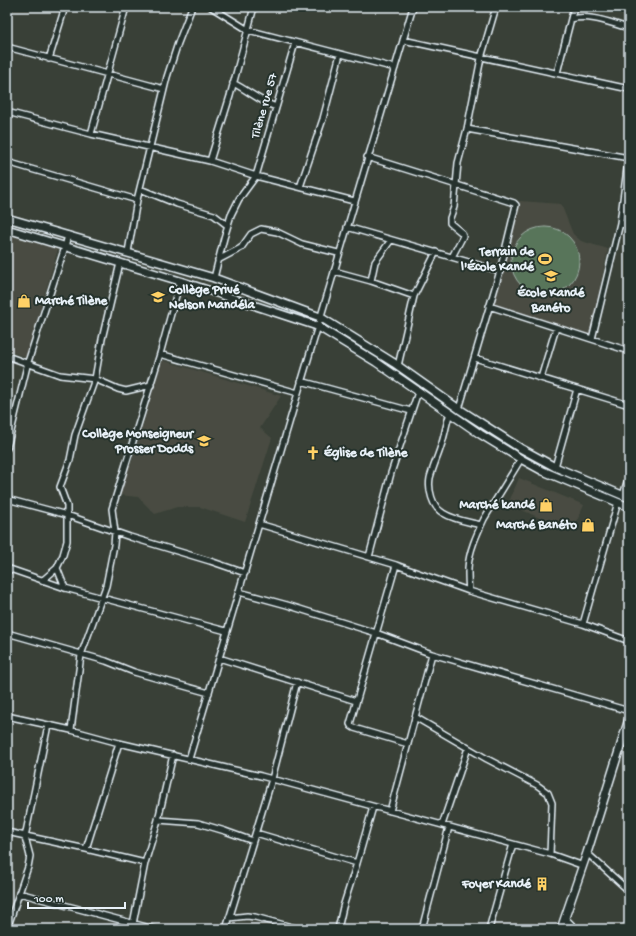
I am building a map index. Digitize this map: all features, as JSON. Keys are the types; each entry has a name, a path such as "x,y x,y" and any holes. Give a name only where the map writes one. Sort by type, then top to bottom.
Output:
{"street":[{"path":"7,14 9,7"},
{"path":"49,59 65,7"},
{"path":"91,134 126,7"},
{"path":"128,252 137,200 170,65 192,7"},
{"path":"211,7 239,26 248,30 395,68"},
{"path":"210,161 221,127 254,7"},
{"path":"189,759 334,271 338,253 413,7"},
{"path":"452,257 463,236 462,233 450,223 450,218 454,207 458,163 467,129 481,58 496,7"},
{"path":"557,73 574,7"},
{"path":"571,19 589,17 629,28"},
{"path":"403,40 629,89"},
{"name":"Tilène rue 57","path":"256,176 295,43"},
{"path":"7,47 164,89"},
{"path":"300,187 323,119 340,54"},
{"path":"233,83 247,90 263,102 276,107"},
{"path":"7,112 149,148 210,161 256,176 354,201"},
{"path":"467,129 629,157 620,223 592,339"},
{"path":"367,157 514,203 516,205 500,271 459,409"},
{"path":"7,162 137,200"},
{"path":"214,278 227,225 239,199 256,176"},
{"path":"140,189 177,204 214,215 227,225"},
{"path":"7,218 214,278 320,317 398,366 459,409 520,448 555,467 626,496 629,476"},
{"path":"620,223 629,225"},
{"path":"347,227 500,271"},
{"path":"218,260 241,248 250,234 261,228 277,232 302,244 338,253"},
{"path":"7,229 180,281 317,326 376,362 480,434 521,459 543,471 629,507"},
{"path":"7,448 28,362 68,235"},
{"path":"370,281 375,262 391,240"},
{"path":"398,366 414,296 436,252"},
{"path":"42,581 57,568 67,541 67,506 60,487 70,460 75,435 95,379 102,338 120,263"},
{"path":"334,271 414,296"},
{"path":"71,730 81,654 106,586 115,532 112,510 151,385 180,281"},
{"path":"490,306 629,350"},
{"path":"541,378 556,328"},
{"path":"160,354 298,392"},
{"path":"7,356 60,374 95,379 126,391 151,385"},
{"path":"475,358 629,405"},
{"path":"301,381 411,411"},
{"path":"555,467 577,389"},
{"path":"369,557 391,473 418,392"},
{"path":"450,413 439,454 430,476 432,498 435,506 443,514 481,525"},
{"path":"469,591 469,563 471,552 481,525 521,459"},
{"path":"7,493 7,500 67,514 115,532 245,573"},
{"path":"583,624 618,502"},
{"path":"259,524 396,565 469,591 583,624 629,641"},
{"path":"396,565 350,724 351,726 408,744"},
{"path":"7,568 65,588 226,631"},
{"path":"57,568 65,588"},
{"path":"239,592 287,605 376,633 432,654 629,711"},
{"path":"7,633 106,661 134,672 209,693"},
{"path":"390,811 432,654"},
{"path":"219,658 356,701"},
{"path":"226,929 272,779 297,682"},
{"path":"7,716 272,779 550,854 582,865"},
{"path":"415,717 468,748 537,785 548,793 552,803 550,854"},
{"path":"561,929 629,719"},
{"path":"7,929 30,856 25,837 48,725"},
{"path":"86,849 119,743"},
{"path":"442,825 468,748"},
{"path":"132,927 144,863 158,820 173,755"},
{"path":"339,929 373,806"},
{"path":"158,820 198,824 225,831 253,841"},
{"path":"422,929 449,827"},
{"path":"7,832 144,863"},
{"path":"256,833 357,863"},
{"path":"489,929 513,844"},
{"path":"586,853 629,891"},
{"path":"19,893 132,927 154,929"},
{"path":"229,918 247,916 256,917 299,929"},
{"path":"565,918 576,929"}],"shaded area":[{"name":"École Kandé Banéto","path":"520,201 561,204 573,234 581,241 608,249 590,335 494,304"},
{"name":"Marché Tilène","path":"7,234 58,249 26,357 7,351"},
{"name":"Collège Monseigneur Prosser Dodds","path":"162,360 281,396 260,428 272,438 245,522 200,507 177,507 155,514 138,497 119,495 128,466 130,466 134,455"},
{"name":"Marché kandé","path":"519,478 584,505 572,532 508,504"}],"green space":[{"name":"Terrain de l'École Kandé","path":"545,227 558,230 569,237 576,248 579,261 576,274 569,285 558,292 545,295 532,292 521,285 514,274 511,261 514,248 521,237 532,230"}],"waterway":[{"path":"82,247 154,270"},
{"path":"219,290 310,319"},
{"path":"327,327 376,358"},
{"path":"450,409 507,446"},
{"path":"516,452 529,459"},
{"path":"533,462 629,503"}],"place":[{"name":"Terrain de l'École Kandé","path":"545,259"},
{"name":"École Kandé Banéto","path":"551,276"},
{"name":"Collège Privé Nelson Mandéla","path":"158,297"},
{"name":"Marché Tilène","path":"24,301"},
{"name":"Collège Monseigneur Prosser Dodds","path":"204,441"},
{"name":"Église de Tilène","path":"313,453"},
{"name":"Marché kandé","path":"546,505"},
{"name":"Marché Banéto","path":"588,525"},
{"name":"Foyer Kandé","path":"542,884"}]}
